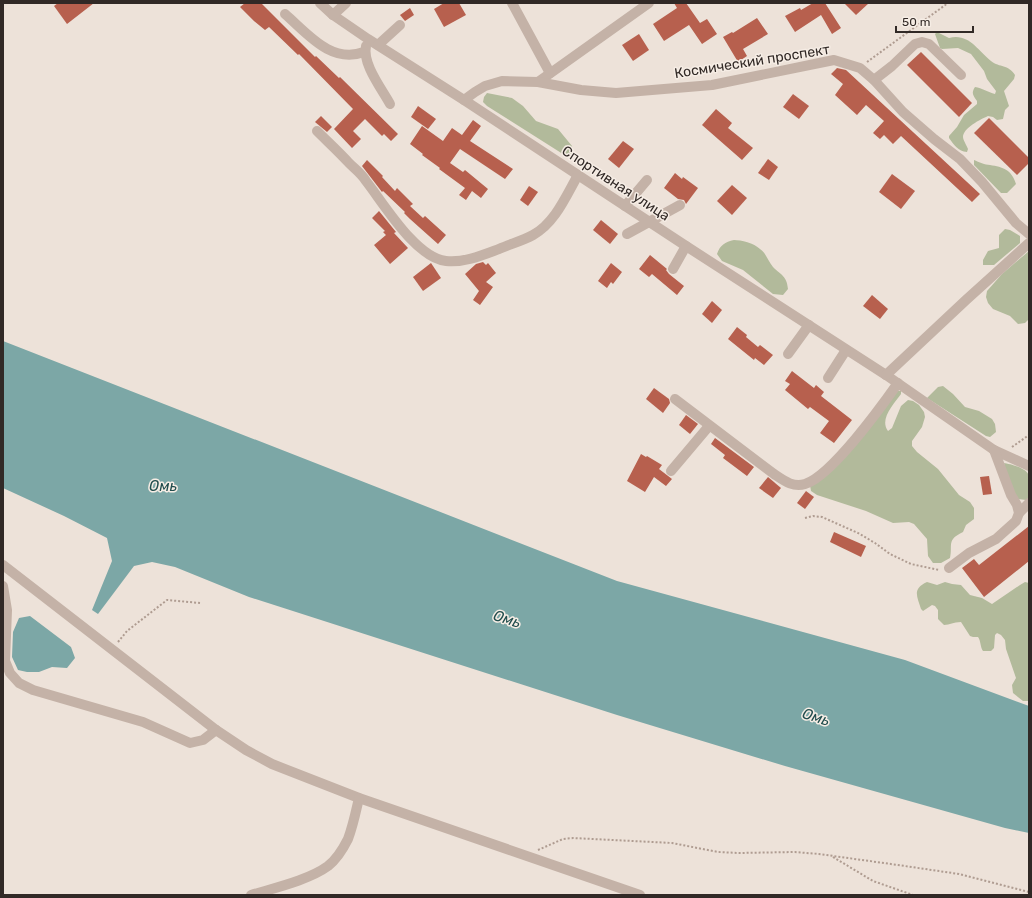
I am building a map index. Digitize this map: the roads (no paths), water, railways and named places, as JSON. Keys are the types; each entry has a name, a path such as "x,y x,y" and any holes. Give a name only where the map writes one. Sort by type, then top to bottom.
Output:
{"street":[{"name":"Спортивная улица","path":"320,3 333,15 368,39 886,375 998,452 1029,466"},
{"path":"333,15 346,3"},
{"path":"512,3 550,73"},
{"path":"538,82 649,3"},
{"path":"285,14 318,44 329,51 344,55 356,56 364,52"},
{"path":"378,45 400,25"},
{"path":"368,39 364,52 369,67 390,104"},
{"path":"874,80 892,66 915,44 922,42 929,44 961,75"},
{"name":"Космический проспект","path":"464,100 485,86 502,81 538,82 581,90 616,93 712,85 834,60 860,68 874,80 904,112 934,140 960,159 982,182 1016,223 1029,234"},
{"path":"317,131 366,180 417,246 435,258 446,261 469,259 488,254 533,235 550,220 560,207 578,175"},
{"path":"625,206 647,180"},
{"path":"627,234 680,205"},
{"path":"886,375 1029,243"},
{"path":"673,269 686,246"},
{"path":"788,354 809,325"},
{"path":"828,378 846,350"},
{"path":"675,399 709,426 788,483 804,485 828,469 870,421 898,383"},
{"path":"671,471 709,426"},
{"path":"998,452 1010,495 1017,505 1019,513"},
{"path":"949,568 969,553 996,539 1016,521 1019,513 1029,503"},
{"path":"3,566 216,730 246,750 272,764 359,798 640,895"},
{"path":"3,586 7,610 5,661 10,673 19,683 33,690 143,722 190,743 204,740 216,730"},
{"path":"251,895 314,874 328,866 338,855 348,838 359,798"}],"water":[{"name":"Омь","path":"3,341 617,581 905,660 1029,706 1029,833 1005,828 785,766 617,715 249,597 175,567 152,562 134,566 98,614 92,610 112,561 107,538 3,488"},
{"path":"30,616 71,647 75,658 67,668 52,667 39,672 18,670 12,657 13,632 19,618"}]}
